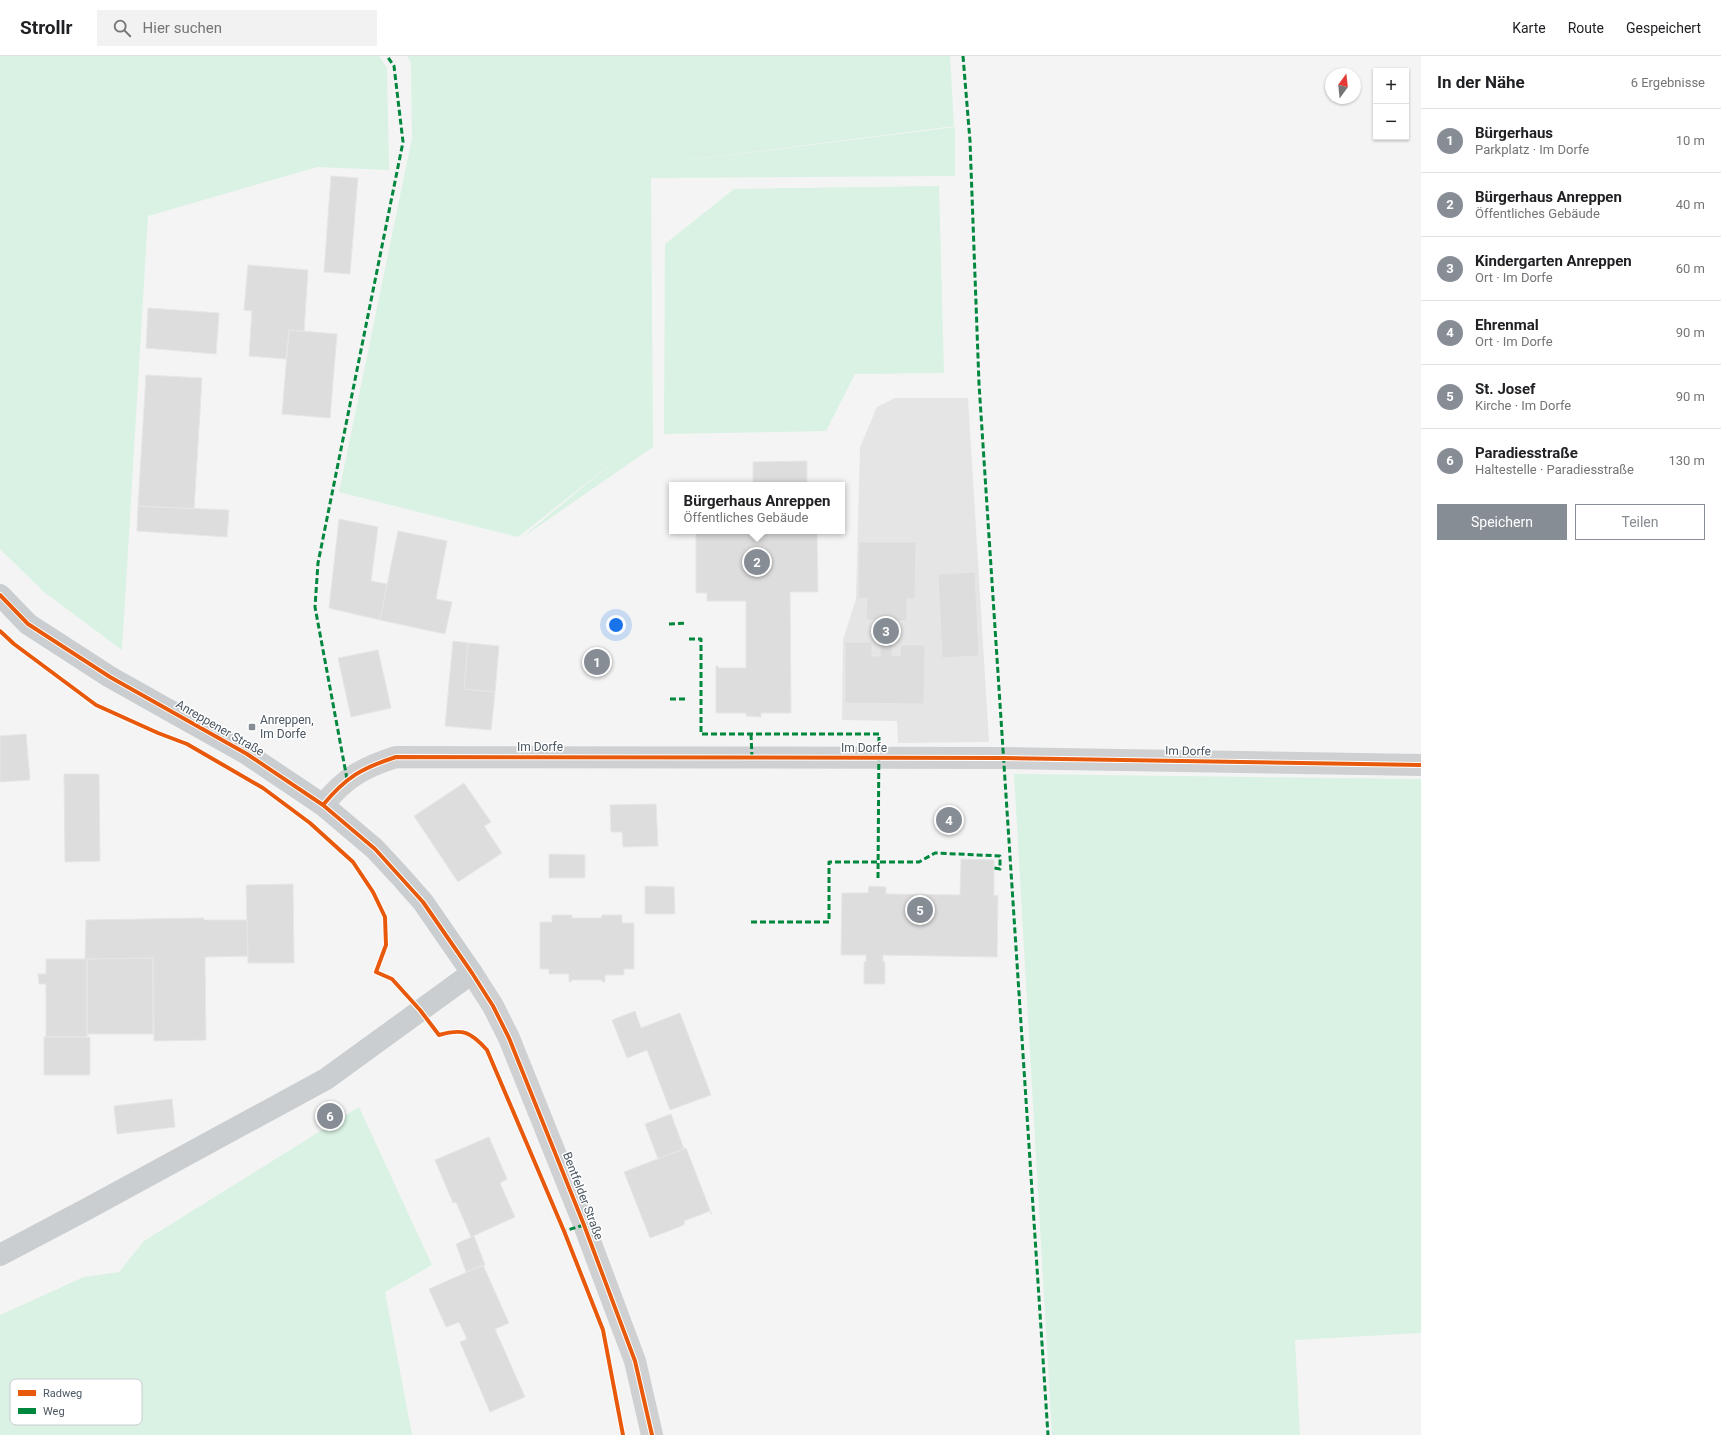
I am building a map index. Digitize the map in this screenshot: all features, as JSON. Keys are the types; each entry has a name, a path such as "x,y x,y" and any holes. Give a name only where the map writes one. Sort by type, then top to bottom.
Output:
{"main road":[{"name":"Anreppener Straße","path":"0,595 28,624 110,677 247,754 323,805 375,849 400,876 423,902 472,973"},
{"path":"0,1255 326,1078 472,973"}],"street":[{"name":"Im Dorfe","path":"323,805 346,780 370,765 396,757 1002,758 1421,765"},
{"name":"Bentfelder Straße","path":"472,973 493,1006 509,1038 584,1225 635,1361 652,1435"}],"path":[{"path":"420,1010 439,1035 449,1032 466,1032 475,1037 483,1046"}],"shaded area":[{"path":"895,398 968,398 989,742 898,743 897,721 842,720 843,640 856,599 860,447 877,407"}],"green space":[{"path":"0,56 379,56 387,68 389,170 317,167 148,216 122,650 44,592 0,549"},
{"path":"407,56 950,56 954,126 651,165 955,127 955,176 651,178 653,447 520,539 617,459 518,537 339,492 412,138 411,62"},
{"path":"939,186 944,373 855,374 826,431 664,434 665,244 734,189"},
{"path":"1014,774 1421,779 1421,1333 1295,1340 1300,1435 1052,1435"},
{"path":"359,1107 432,1265 385,1292 412,1435 0,1435 0,1315 84,1277 119,1272 144,1241"}],"building":[{"path":"331,176 358,178 350,274 324,272"},
{"path":"248,265 308,270 304,331 289,330 286,359 249,356 252,311 244,310"},
{"path":"148,308 219,313 216,354 146,348"},
{"path":"289,330 337,334 330,418 282,414"},
{"path":"146,375 202,378 194,509 138,506"},
{"path":"807,461 807,482 753,482 753,462"},
{"path":"138,506 229,510 227,537 137,531"},
{"path":"339,519 378,527 371,581 387,584 380,620 329,608"},
{"path":"398,531 447,541 436,599 452,602 445,634 380,620"},
{"path":"696,534 817,534 818,592 790,592 791,713 761,713 761,717 746,716 746,713 716,713 716,666 718,666 718,668 746,668 746,601 707,601 707,593 696,593"},
{"path":"859,542 916,542 915,599 907,599 907,621 893,621 892,656 900,656 901,645 925,645 924,704 845,703 845,642 872,642 872,656 880,656 880,620 866,620 867,598 858,599"},
{"path":"975,572 979,656 942,658 938,574"},
{"path":"453,641 468,643 464,689 495,692 491,730 445,726"},
{"path":"468,643 499,646 495,692 464,689"},
{"path":"378,650 391,708 351,717 338,658"},
{"path":"26,734 30,780 0,782 0,736"},
{"path":"64,774 99,774 100,861 65,862"},
{"path":"464,783 491,822 484,826 502,853 458,882 414,816"},
{"path":"656,804 658,846 623,847 622,832 611,832 610,805"},
{"path":"549,854 585,855 585,878 549,878"},
{"path":"961,859 994,860 994,896 998,895 997,957 883,955 883,962 885,962 885,984 864,984 864,962 866,962 866,955 841,955 842,893 868,893 869,886 886,887 886,894 960,895"},
{"path":"293,884 294,963 248,963 246,885"},
{"path":"645,886 674,887 675,914 645,914"},
{"path":"552,915 572,915 572,918 601,918 602,915 622,915 622,923 634,923 634,969 624,969 624,975 605,975 605,982 602,982 602,980 572,980 569,982 569,974 549,974 549,969 540,969 540,922 552,922"},
{"path":"204,918 204,920 247,920 248,956 205,957 206,1040 154,1041 153,958 85,959 86,920"},
{"path":"153,958 153,1034 87,1034 87,959"},
{"path":"46,959 87,959 87,1037 46,1037 46,984 39,984 38,974 46,974"},
{"path":"635,1011 641,1028 680,1013 711,1095 670,1110 647,1050 627,1058 612,1020"},
{"path":"44,1037 90,1037 90,1075 44,1075"},
{"path":"172,1099 175,1127 117,1134 114,1106"},
{"path":"671,1114 684,1149 658,1159 645,1124"},
{"path":"489,1137 507,1179 500,1183 515,1217 471,1237 456,1202 453,1203 435,1160"},
{"path":"686,1148 712,1215 710,1211 684,1221 685,1224 679,1227 650,1238 624,1172"},
{"path":"474,1236 485,1265 466,1272 456,1244"},
{"path":"483,1265 509,1323 495,1329 525,1397 490,1412 460,1342 467,1339 459,1322 446,1327 429,1289"}],"marked path":[{"path":"347,779 315,607 318,563 403,142 394,66 387,56"},
{"path":"963,56 970,141 979,384 1048,1435"},
{"path":"669,624 687,623"},
{"path":"689,639 701,639 701,734 879,734 878,879"},
{"path":"670,699 688,699"},
{"path":"751,734 752,758"},
{"path":"751,922 829,922 829,862 919,862 935,853 1000,856 1000,869 994,868"},
{"path":"565,1234 564,1231 584,1225"}],"cycle path":[{"path":"0,595 28,624 110,677 247,754 323,805 375,849 423,902 493,1006 509,1038 584,1225 635,1361 652,1435"},
{"path":"0,631 14,644 96,705 158,733 187,744 263,788 310,823 353,862 373,892 385,917 386,945 376,972 392,979 420,1010 439,1035 454,1032 466,1033 476,1039 487,1050 564,1231 603,1330 623,1435"},
{"path":"323,805 347,780 373,765 396,757 1003,758 1421,765"}],"place":[{"name":"Bürgerhaus Anreppen","path":"757,562"},
{"name":"Kindergarten Anreppen","path":"886,631"},
{"name":"Bürgerhaus","path":"597,662"},
{"name":"Anreppen, Im Dorfe","path":"252,727"},
{"name":"Ehrenmal","path":"949,820"},
{"name":"St. Josef","path":"920,910"},
{"name":"Paradiesstraße","path":"330,1116"}]}
